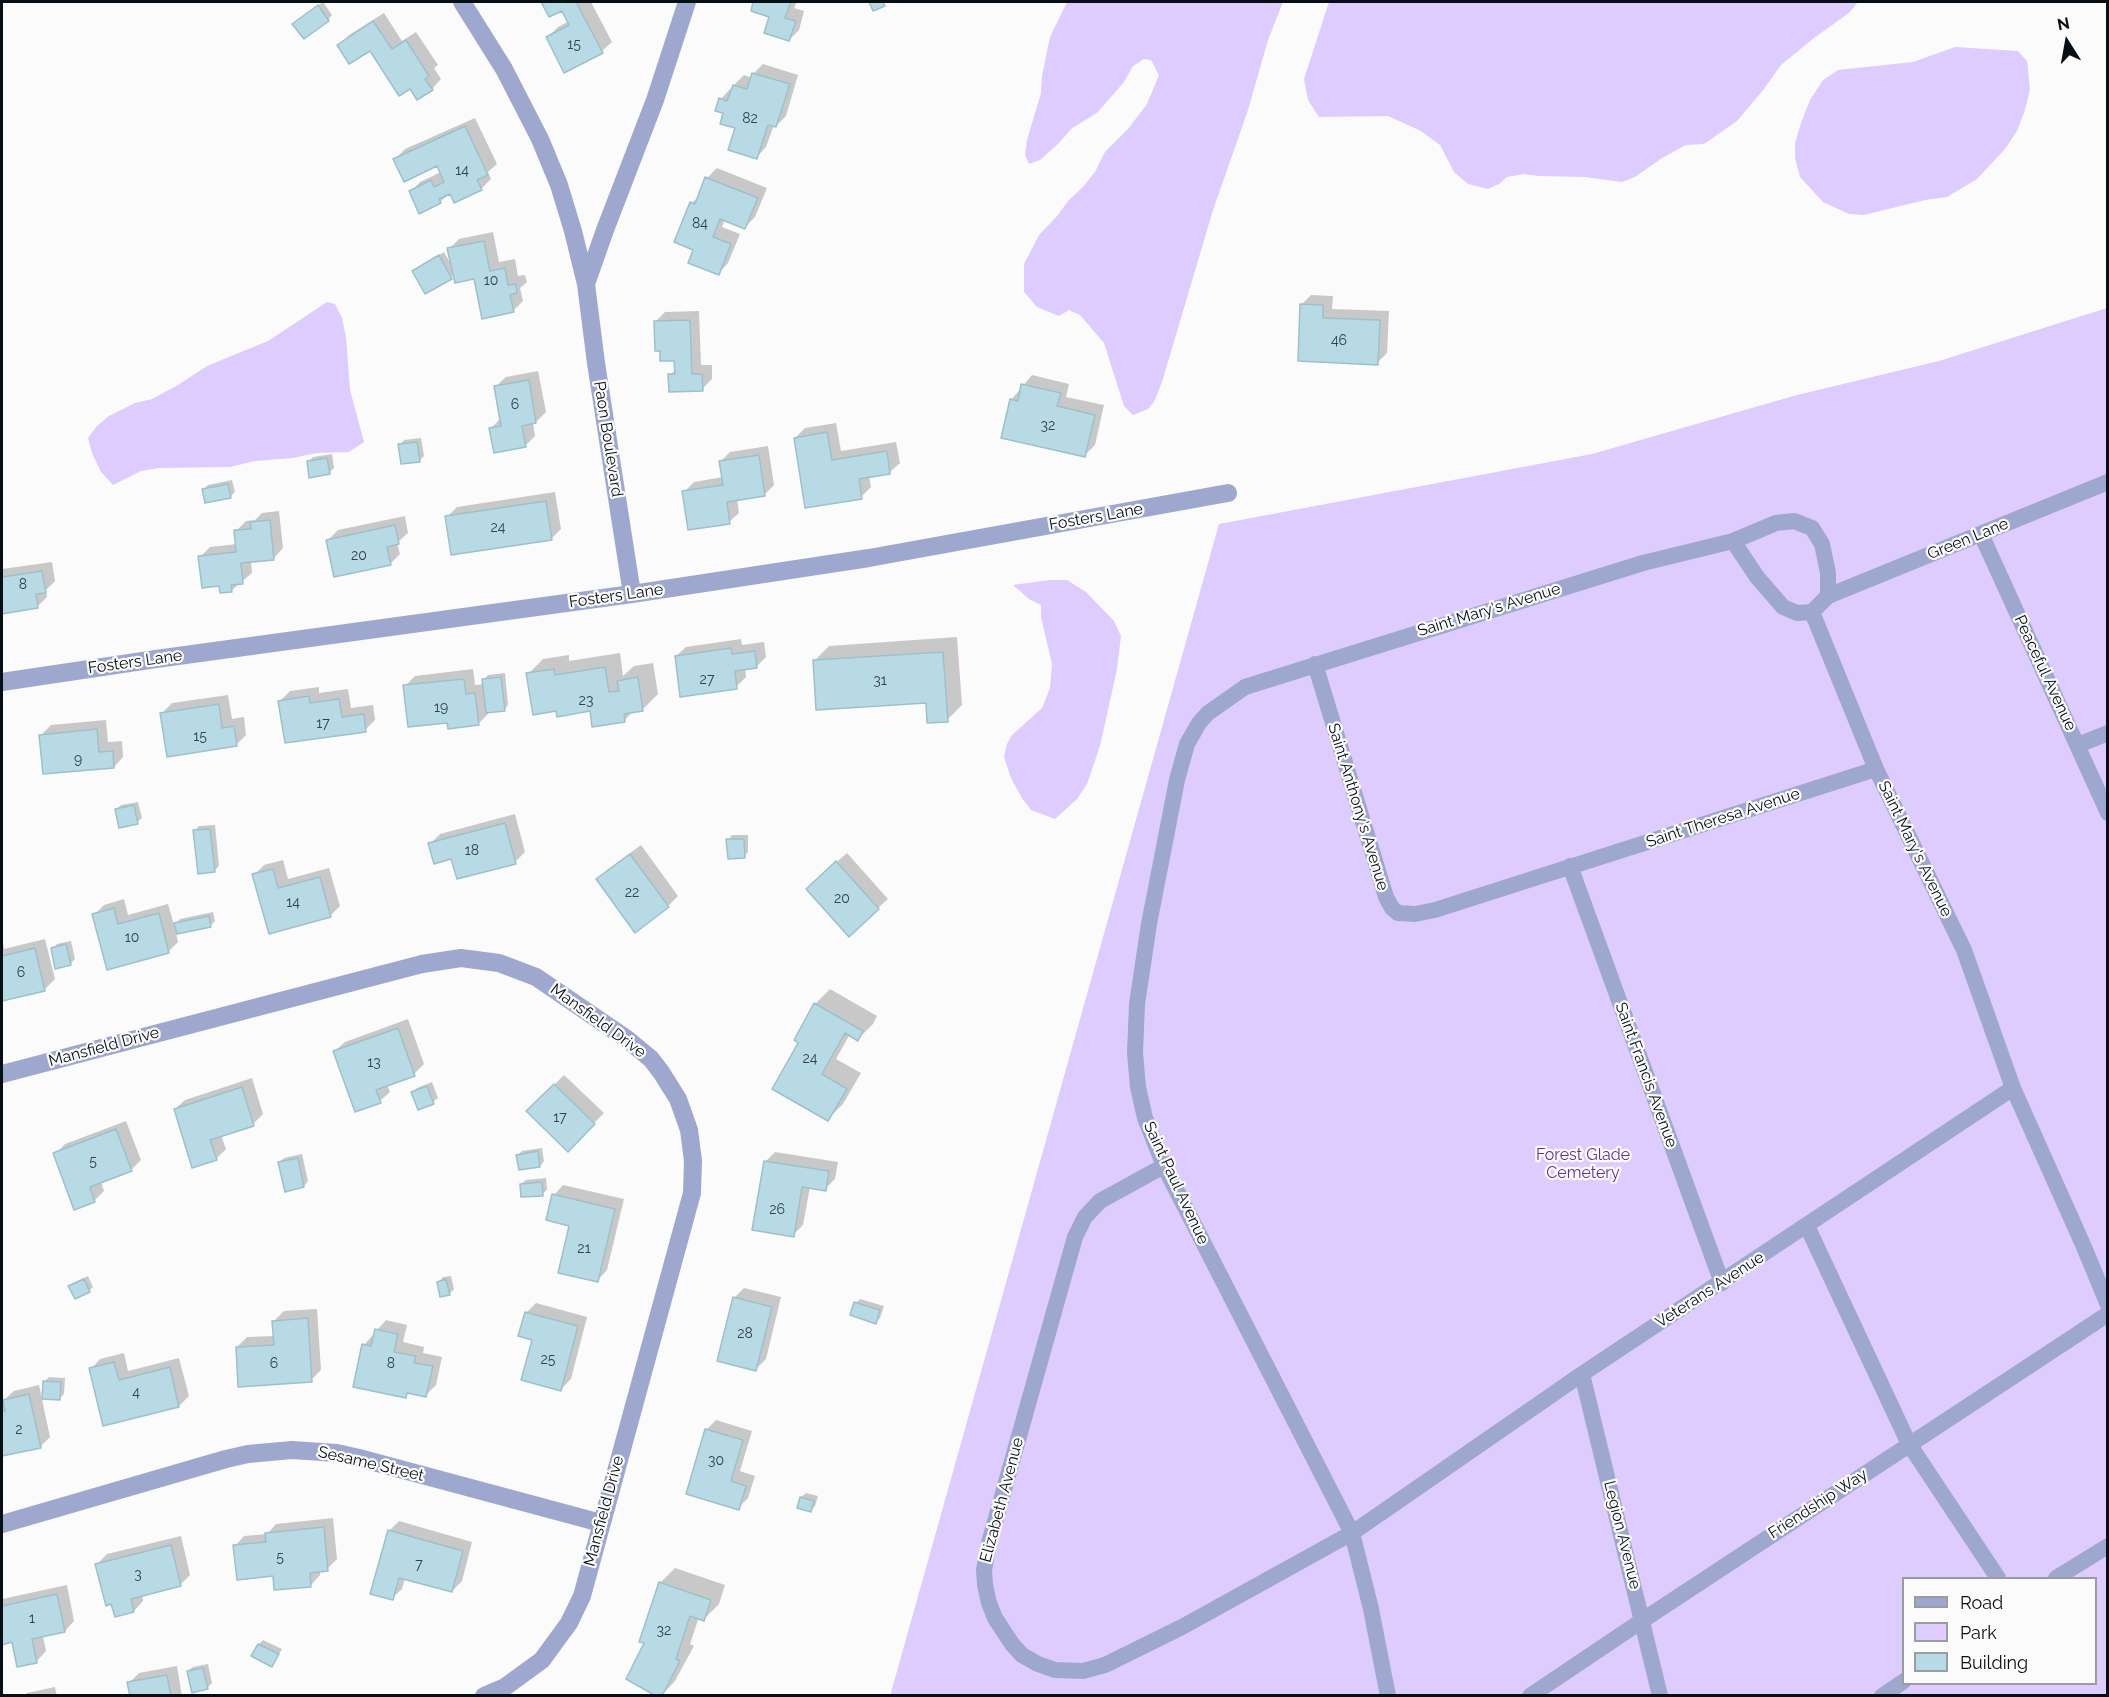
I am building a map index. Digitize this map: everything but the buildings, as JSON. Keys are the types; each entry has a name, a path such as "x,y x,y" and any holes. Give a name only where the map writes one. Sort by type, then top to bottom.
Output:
{"street":[{"name":"Paon Boulevard","path":"462,2 504,69 540,139 565,204 586,284 632,594"},
{"name":"Paon Boulevard","path":"586,284 604,230 655,100 687,2"},
{"name":"Fosters Lane","path":"2,682 632,594 869,558 1228,493"},
{"name":"Mansfield Drive","path":"2,1074 422,964 461,958 499,963 536,977 627,1039 656,1066 678,1099 692,1145 693,1177 685,1220 582,1596 569,1623 542,1660 505,1687 484,1695"},
{"name":"Sesame Street","path":"2,1524 226,1460 270,1451 292,1450 359,1458 601,1523"}],"lane":[{"name":"Green Lane","path":"1828,596 2108,482"},
{"name":"Saint Mary's Avenue","path":"1315,664 1643,562 1733,541 1776,523 1794,521 1812,528 1822,544 1828,573 1828,596"},
{"name":"Peaceful Avenue","path":"1981,534 2108,813"},
{"path":"1733,541 1757,578 1783,607 1797,613 1812,612 1828,596"},
{"name":"Saint Mary's Avenue","path":"1812,612 1876,769 1964,950 2013,1088"},
{"name":"Saint Anthony's Avenue","path":"1315,664 1386,897 1398,913 1415,914 1435,910 1569,866"},
{"name":"Saint Paul Avenue","path":"1315,664 1245,687 1203,718 1187,744 1177,780 1149,924 1137,1004 1135,1043 1138,1087 1145,1118 1164,1166 1352,1533"},
{"path":"2078,745 2108,733"},
{"name":"Saint Theresa Avenue","path":"1569,866 1876,769"},
{"name":"Saint Francis Avenue","path":"1569,866 1722,1283"},
{"path":"2013,1088 2108,1305"},
{"name":"Veterans Avenue","path":"1352,1533 1582,1374 2013,1088"},
{"name":"Elizabeth Avenue","path":"1164,1166 1100,1201 1085,1217 1075,1237 989,1543 984,1570 985,1585 995,1618 1022,1655 1055,1670 1083,1671 1105,1665 1182,1627 1352,1533"},
{"path":"1807,1226 1909,1444 1997,1577"},
{"name":"Friendship Way","path":"1530,1695 2108,1314"},
{"name":"Legion Avenue","path":"1582,1374 1660,1695"},
{"path":"1352,1533 1371,1610 1388,1695"},
{"path":"2058,1577 2108,1546"},
{"path":"1882,1695 1902,1682"}],"green space":[{"path":"1067,2 1283,2 1268,40 1248,110 1213,210 1162,382 1154,402 1148,409 1133,415 1124,406 1104,343 1080,315 1069,310 1059,316 1037,307 1024,292 1024,264 1039,235 1083,187 1095,172 1105,152 1128,129 1147,104 1159,75 1151,60 1144,59 1133,66 1124,82 1098,112 1071,129 1040,160 1029,164 1025,155 1027,140 1041,93 1050,37"},
{"path":"1329,2 1858,2 1849,13 1781,65 1737,121 1704,144 1686,145 1635,177 1622,182 1585,177 1523,174 1507,177 1488,189 1468,184 1454,172 1440,145 1421,131 1388,116 1319,117 1308,100 1304,79"},
{"path":"1955,47 2018,51 2027,61 2030,89 2025,110 2017,131 2005,149 1977,179 1947,197 1864,215 1849,214 1823,202 1800,177 1795,158 1795,143 1810,100 1823,80 1838,70 1913,62"},
{"path":"327,302 335,304 342,318 346,337 350,390 364,442 349,452 317,453 255,461 230,467 159,468 141,471 113,485 101,472 88,438 96,427 109,416 135,403 152,399 207,366 268,341"},
{"name":"Forest Glade Cemetery","path":"2107,308 2107,1695 890,1696 1219,524 1592,454 1797,395 1939,361"},
{"path":"1067,580 1086,592 1114,621 1121,636 1117,669 1100,746 1087,784 1077,799 1055,819 1031,810 1011,778 1004,757 1011,736 1042,708 1050,688 1052,664 1041,617 1041,605 1029,599 1013,585"}]}
